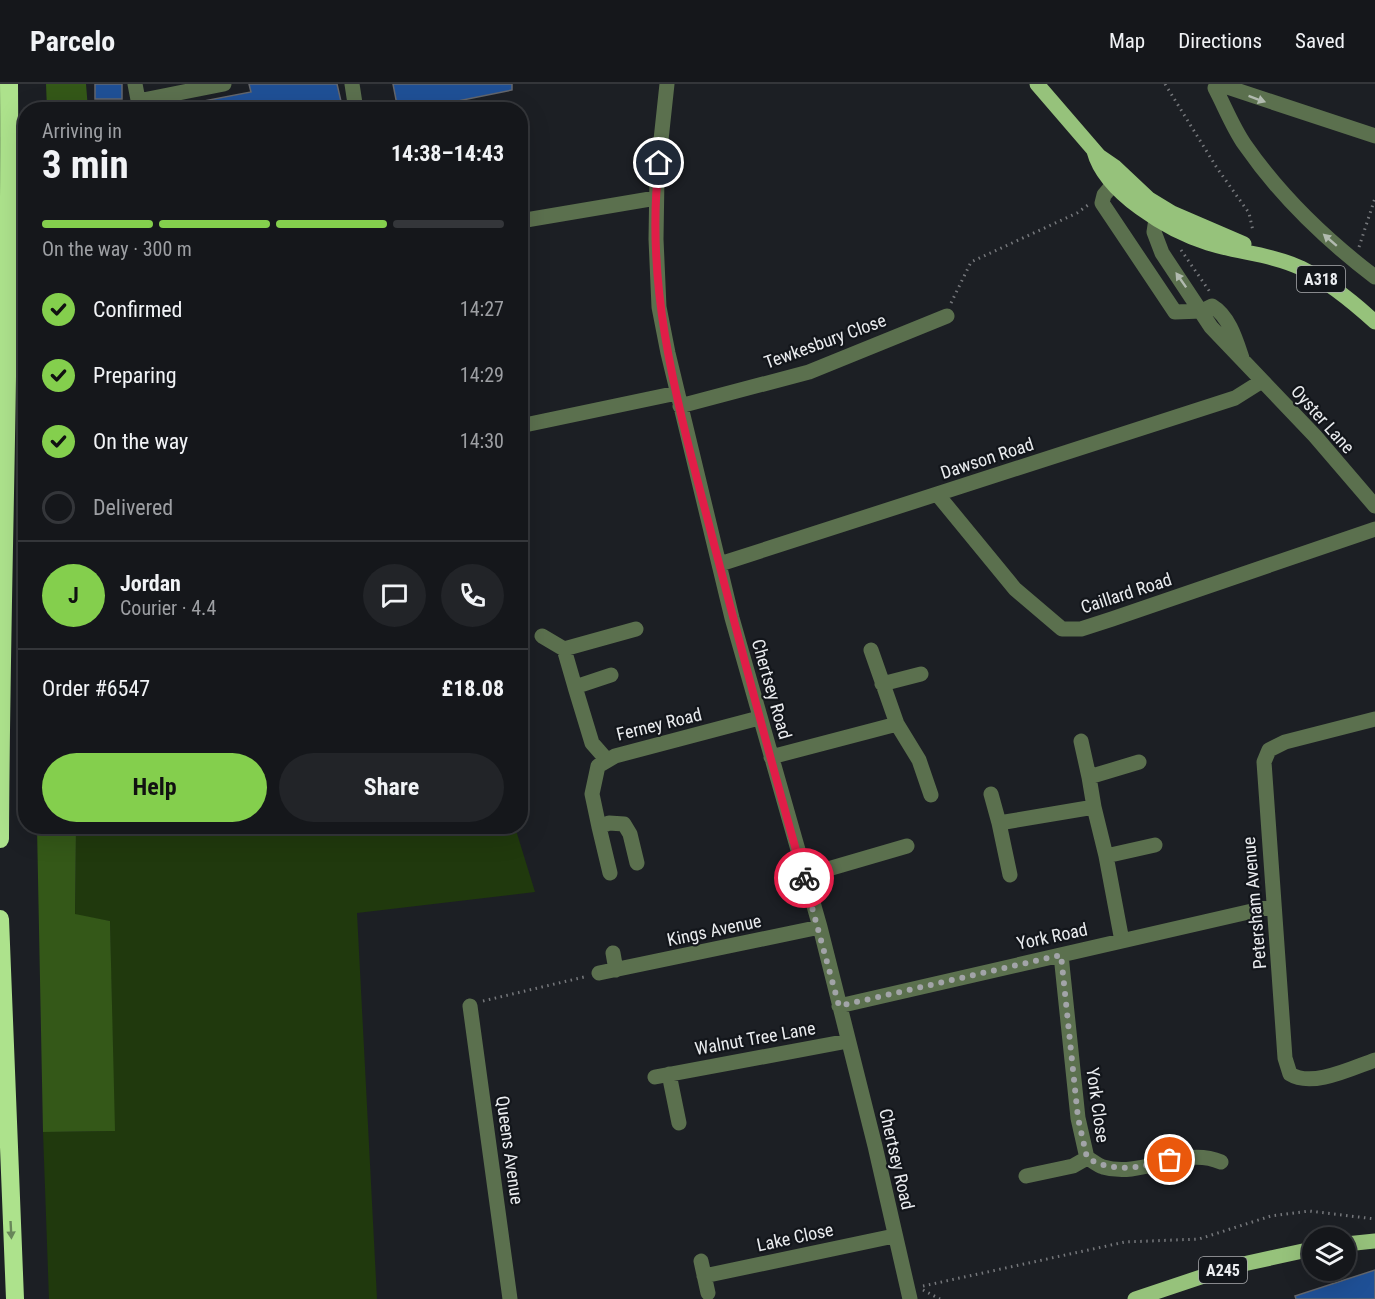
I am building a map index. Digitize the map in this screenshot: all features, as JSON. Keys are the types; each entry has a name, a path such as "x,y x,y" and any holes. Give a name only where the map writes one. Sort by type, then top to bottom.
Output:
{"highway":[{"path":"0,839 1,590 10,211 9,84"},
{"path":"0,920 15,1299"}],"main road":[{"name":"A318","path":"1036,84 1094,151 1125,195 1156,219 1206,242 1257,253 1300,268 1328,283 1375,322"},
{"name":"A318","path":"1116,183 1140,192 1159,207 1246,245 1257,253"},
{"path":"1356,1243 1375,1241"},
{"name":"A245","path":"1135,1299 1234,1266 1302,1251"}],"street":[{"path":"135,84 138,102"},
{"path":"151,102 224,84"},
{"path":"352,84 355,102"},
{"name":"Chertsey Road","path":"667,84 656,198 659,307 678,400 759,718 820,927 875,1146 910,1298"},
{"path":"1212,86 1227,87 1375,135"},
{"path":"1212,86 1244,144 1304,219 1375,277"},
{"path":"1116,183 1104,195 1102,202 1144,266 1175,312 1202,311"},
{"path":"528,220 656,198"},
{"name":"Oyster Lane","path":"1156,219 1154,232 1162,253 1202,311 1210,327 1229,349 1242,358 1375,506"},
{"name":"Tewkesbury Close","path":"528,425 678,400 808,372 947,316"},
{"name":"Dawson Road","path":"720,564 1235,398 1262,381"},
{"name":"Caillard Road","path":"937,494 1015,589 1062,629 1081,628 1112,619 1375,529"},
{"path":"564,649 636,629"},
{"path":"542,636 564,649 592,743 606,759"},
{"path":"870,650 897,724 919,760 931,795"},
{"path":"882,684 921,674"},
{"path":"574,687 611,675"},
{"name":"Ferney Road","path":"610,873 592,794 598,766 606,759 759,718"},
{"name":"Petersham Avenue","path":"1375,719 1285,742 1269,750 1264,762 1285,1058 1290,1074 1299,1080 1316,1078 1375,1060"},
{"path":"771,757 897,724"},
{"path":"1081,741 1122,941"},
{"path":"1089,777 1139,762"},
{"path":"991,794 1010,876"},
{"path":"999,824 1094,807"},
{"path":"599,827 624,824 630,834 637,863"},
{"path":"1106,856 1155,845"},
{"path":"804,876 907,846"},
{"name":"York Road","path":"839,1006 1274,906"},
{"name":"Kings Avenue","path":"599,973 820,927"},
{"path":"613,953 616,970"},
{"name":"York Close","path":"1061,955 1078,1118 1087,1158 1103,1167 1132,1168 1188,1156 1208,1156 1221,1162"},
{"name":"Queens Avenue","path":"470,1006 510,1299"},
{"name":"Walnut Tree Lane","path":"679,1123 662,1076 848,1041"},
{"path":"1026,1176 1074,1166 1087,1158"},
{"name":"Lake Close","path":"708,1293 702,1269 894,1236"}],"path":[{"path":"1166,84 1217,168 1249,213 1253,230 1251,234"},
{"path":"947,316 952,300 971,262 1077,213 1116,183"},
{"path":"1351,258 1358,250 1375,198"},
{"path":"1177,244 1199,277"},
{"path":"470,1006 492,998 599,973"},
{"path":"940,1299 919,1287 1125,1242 1199,1239 1271,1216 1309,1211 1360,1219 1375,1219"}],"green space":[{"path":"46,84 86,84 87,102 47,102"},
{"path":"37,834 76,834 75,914 110,921 115,1131 43,1132"},
{"path":"76,834 517,834 535,892 357,913 377,1299 49,1299 43,1132 114,1131 110,921 75,915"}],"building":[{"path":"95,84 122,84 122,99 95,99"},
{"path":"249,84 337,84 341,102 198,102 251,92"},
{"path":"393,84 512,84 512,90 453,102 396,102"},
{"path":"1375,1270 1375,1299 1296,1299 1295,1296 1341,1281 1356,1281 1356,1276"}],"way so far":[{"path":"804,878 820,927 839,1006 1061,955 1078,1118 1082,1146 1087,1158 1103,1167 1132,1168 1170,1160"}],"route":[{"path":"659,163 656,198 656,274 659,307 668,353 732,618 804,878"}]}
